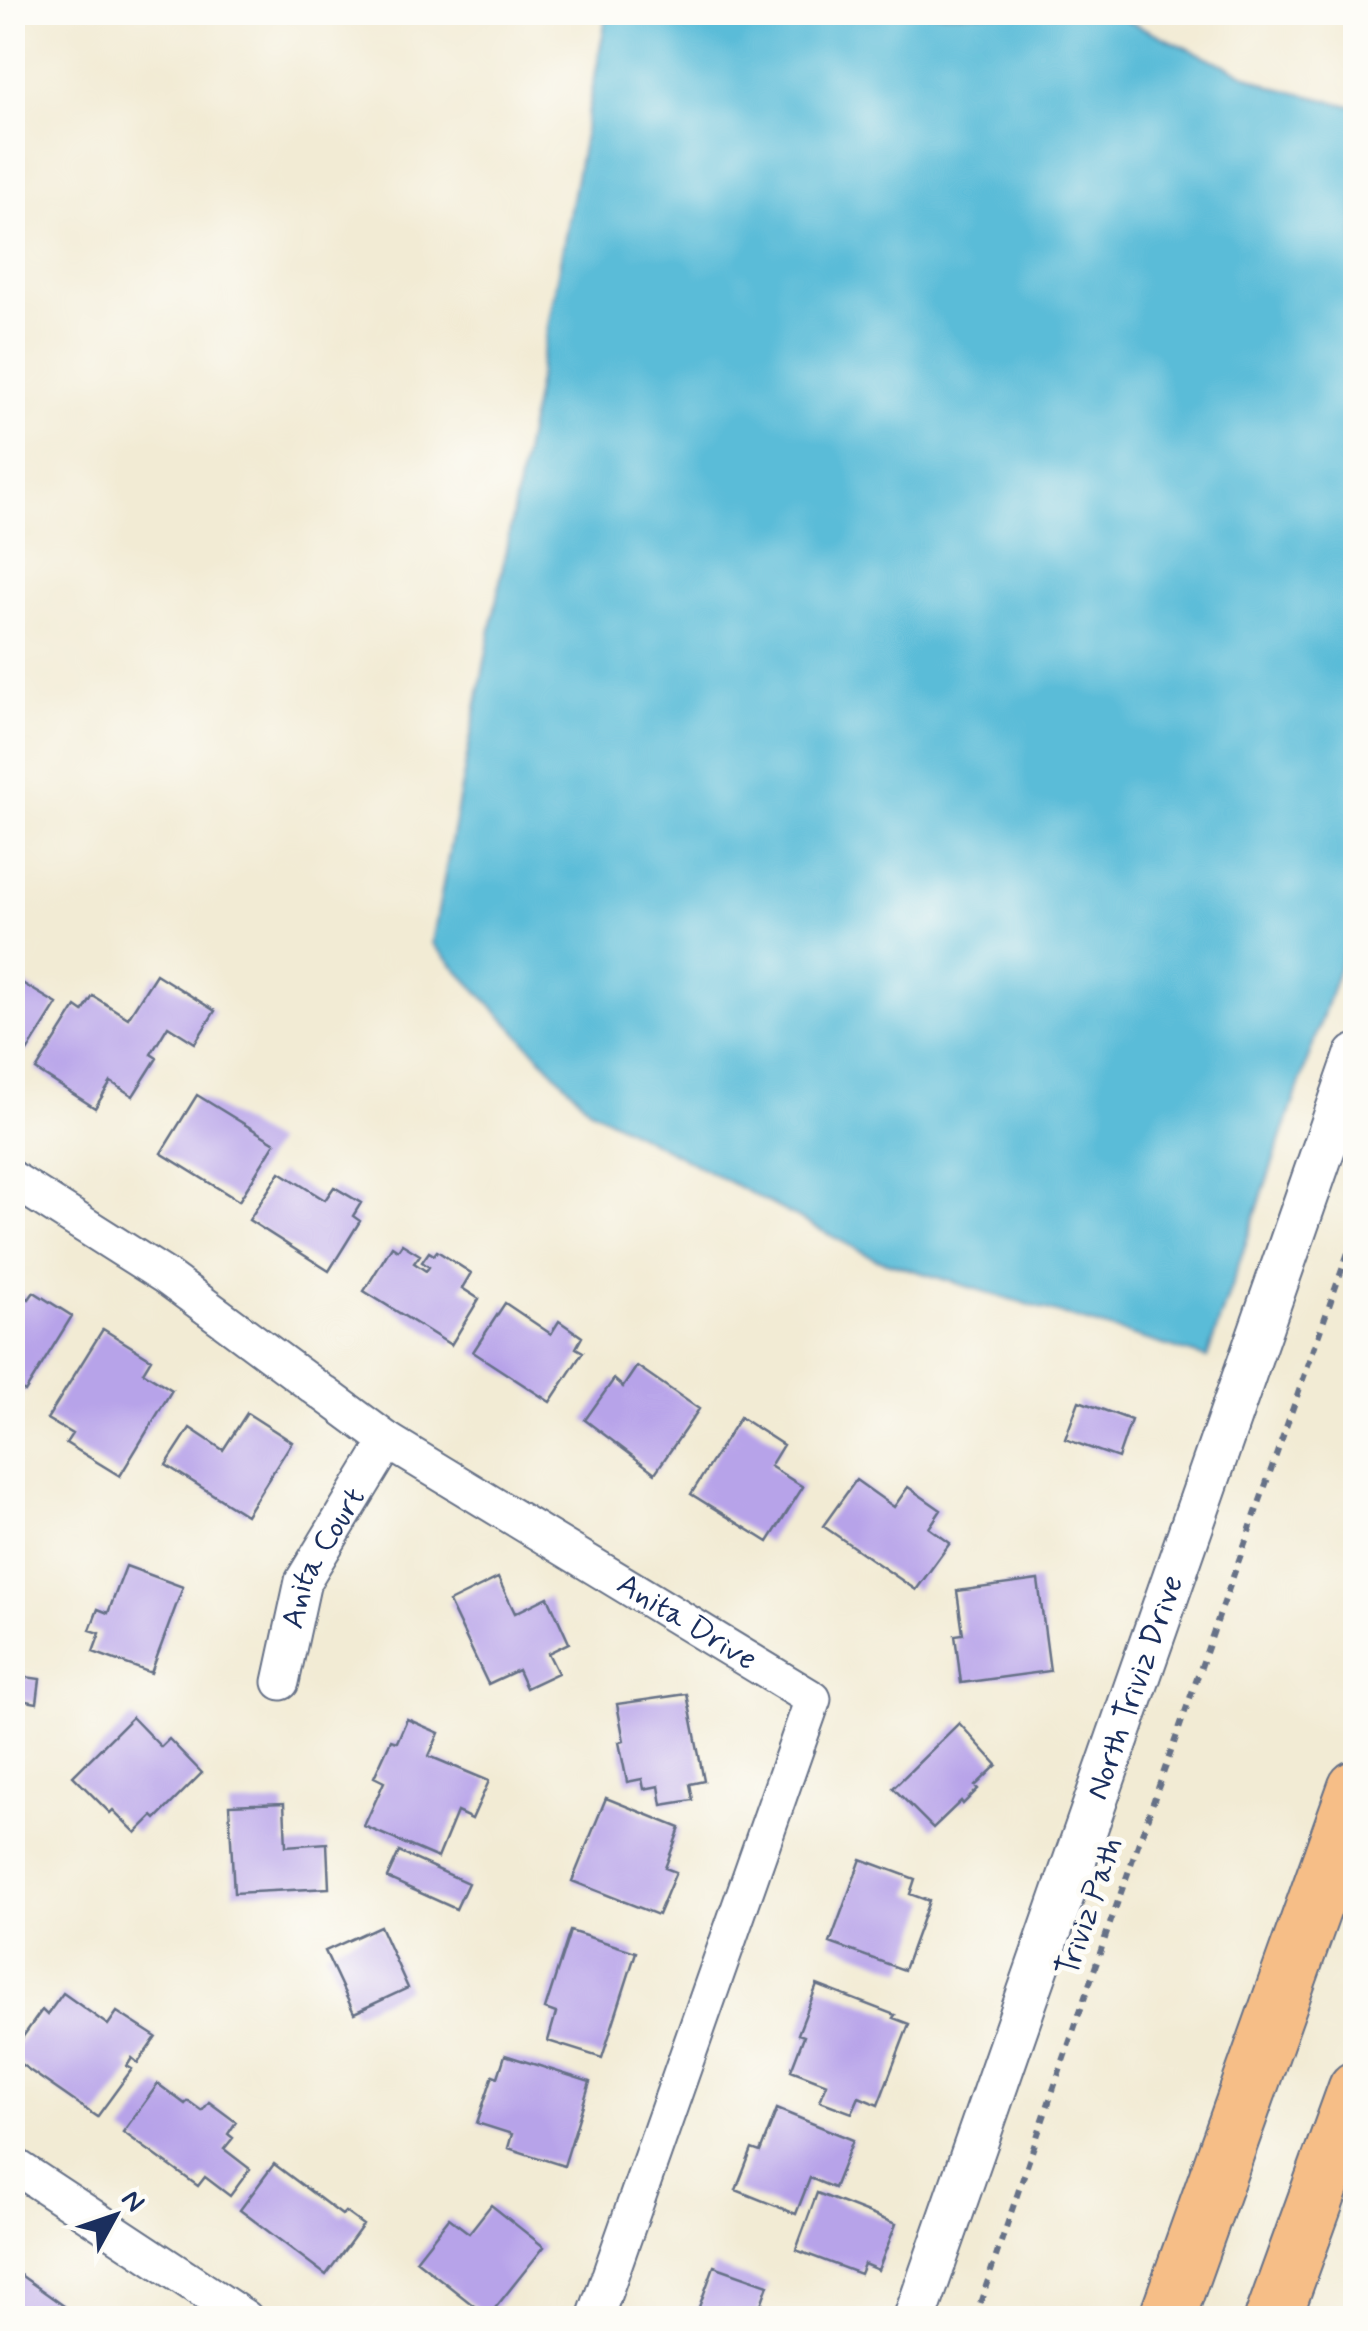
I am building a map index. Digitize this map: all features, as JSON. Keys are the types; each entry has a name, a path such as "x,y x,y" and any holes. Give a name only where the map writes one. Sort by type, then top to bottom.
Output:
{"highway":[{"path":"1167,2318 1356,1788"},
{"path":"1273,2318 1356,2088"}],"street":[{"name":"North Triviz Drive","path":"915,2318 1356,1056"},
{"name":"Anita Drive","path":"12,1179 165,1276 388,1441 813,1700 595,2318"},
{"name":"Anita Court","path":"281,1682 304,1581 388,1441"},
{"path":"12,2164 245,2318"}],"path":[{"name":"Triviz Path","path":"975,2318 1118,1900 1356,1230"}],"water":[{"path":"607,13 1110,13 1273,87 1355,107 1355,920 1207,1358 876,1259 590,1109 432,943"}],"building":[{"path":"156,974 215,1011 195,1043 168,1026 151,1054 157,1058 133,1096 111,1082 95,1108 36,1070 76,1007 83,1012 93,996 128,1018"},
{"path":"12,977 57,1004 27,1052 12,1043"},
{"path":"197,1095 275,1143 239,1201 161,1153"},
{"path":"280,1172 325,1200 334,1187 361,1203 353,1216 360,1221 329,1271 249,1220"},
{"path":"402,1244 420,1255 414,1263 426,1271 429,1267 422,1262 429,1252 434,1255 437,1251 471,1273 462,1288 479,1299 451,1345 364,1291 392,1246 398,1250"},
{"path":"12,1288 29,1299 34,1292 72,1316 25,1392 12,1384"},
{"path":"505,1303 551,1334 559,1321 582,1337 576,1348 583,1352 550,1402 473,1352"},
{"path":"103,1329 151,1359 143,1372 172,1390 120,1476 66,1443 72,1434 47,1419"},
{"path":"637,1366 699,1409 655,1473 585,1420 614,1379 623,1387"},
{"path":"1079,1401 1131,1420 1118,1458 1065,1439"},
{"path":"247,1413 292,1442 246,1515 166,1465 190,1428 223,1450"},
{"path":"740,1417 783,1445 770,1466 803,1487 768,1542 691,1494"},
{"path":"856,1480 894,1507 908,1487 941,1510 929,1528 950,1543 916,1590 823,1526"},
{"path":"126,1566 183,1587 151,1673 93,1652 100,1633 90,1630 98,1609 108,1613"},
{"path":"498,1578 515,1613 548,1597 569,1643 548,1653 558,1673 526,1688 518,1670 488,1684 449,1602"},
{"path":"1038,1580 1050,1671 961,1683 955,1635 963,1634 957,1591"},
{"path":"18,1676 40,1679 37,1703 15,1699"},
{"path":"687,1694 704,1781 690,1784 693,1800 662,1805 659,1786 644,1789 642,1779 627,1782 617,1704"},
{"path":"132,1717 161,1747 169,1739 202,1773 156,1819 153,1816 136,1833 73,1776"},
{"path":"407,1719 439,1733 429,1756 489,1781 472,1819 457,1812 438,1858 364,1826 384,1782 374,1777 391,1740 397,1742"},
{"path":"959,1723 997,1765 963,1804 961,1801 933,1828 893,1788"},
{"path":"606,1798 680,1828 665,1868 676,1872 658,1915 572,1881"},
{"path":"284,1803 286,1846 327,1843 329,1888 234,1893 229,1805"},
{"path":"399,1852 468,1883 456,1909 387,1878"},
{"path":"861,1859 915,1879 910,1894 929,1901 904,1970 830,1943"},
{"path":"380,1926 408,1988 354,2013 325,1951"},
{"path":"570,1931 636,1952 602,2058 548,2041 556,2013 545,2009"},
{"path":"817,1985 909,2024 878,2105 859,2097 852,2113 820,2101 827,2084 791,2070 804,2036 798,2034"},
{"path":"63,1993 108,2025 117,2012 156,2037 138,2063 132,2058 127,2066 132,2069 97,2117 12,2058 12,2052 42,2010 47,2015"},
{"path":"505,2055 590,2082 564,2166 508,2148 512,2134 477,2123 493,2075 498,2077"},
{"path":"158,2084 202,2111 209,2102 236,2122 228,2134 233,2138 224,2149 250,2169 230,2196 205,2177 198,2186 123,2132"},
{"path":"777,2109 853,2140 834,2188 810,2178 796,2214 736,2190 752,2149 760,2152"},
{"path":"274,2164 342,2215 345,2212 363,2225 326,2275 240,2210"},
{"path":"817,2193 896,2224 878,2270 864,2264 860,2274 796,2250"},
{"path":"491,2205 544,2247 488,2317 416,2260 449,2218 469,2233"},
{"path":"714,2266 768,2285 756,2318 695,2318"},
{"path":"12,2269 71,2311 65,2318 12,2318"}]}
